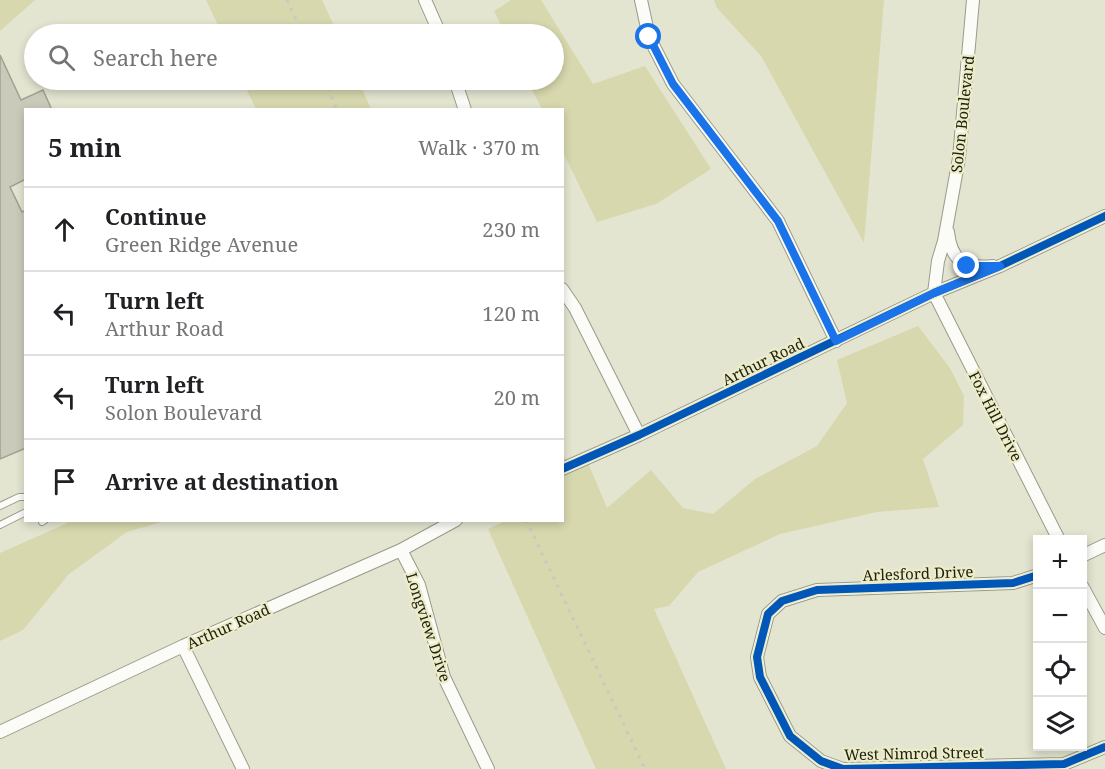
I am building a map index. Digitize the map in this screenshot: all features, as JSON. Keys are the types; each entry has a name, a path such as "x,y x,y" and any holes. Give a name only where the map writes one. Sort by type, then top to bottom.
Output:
{"street":[{"path":"425,0 436,24"},
{"path":"640,0 649,37 673,84 778,221 836,341"},
{"name":"Solon Boulevard","path":"934,293 938,261 947,227 959,158 973,0"},
{"path":"458,90 464,108"},
{"name":"Arthur Road","path":"564,468 639,435 934,293 1000,266 1105,216"},
{"name":"Solon Boulevard","path":"947,227 949,246 957,258 967,266 1000,266"},
{"path":"564,291 575,308 639,435"},
{"name":"Fox Hill Drive","path":"934,293 1056,535"},
{"name":"Arthur Road","path":"0,732 183,646 401,550 452,522"},
{"path":"1087,554 1105,545"},
{"name":"Longview Drive","path":"401,550 419,585 444,677 488,769"},
{"name":"Arlesford Drive","path":"799,595 817,590 1013,582 1033,576"},
{"path":"1085,589 1105,628"},
{"name":"West Nimrod Street","path":"799,595 782,601 768,614 757,657 760,677 790,736 821,760 843,769 1064,764 1105,747"},
{"path":"183,646 243,769"}],"lane":[{"path":"0,506 24,497"},
{"path":"0,525 24,513"}],"green space":[{"path":"0,0 35,0 0,31"},
{"path":"206,0 322,0 333,24 217,24"},
{"path":"511,0 541,0 556,24 500,24 494,11"},
{"path":"714,0 884,0 864,243 761,56 717,8"},
{"path":"564,37 593,84 645,66 711,169 656,204 597,222 564,154 564,108 541,108 532,90 564,90"},
{"path":"247,90 362,90 371,108 256,108"},
{"path":"918,326 950,368 964,396 963,425 923,459 939,507 877,512 780,534 698,572 669,606 654,609 726,769 596,769 488,529 503,522 564,522 564,456 569,466 586,458 607,508 651,470 683,508 713,514 755,479 817,446 847,403 837,360"},
{"path":"70,522 162,522 127,532 69,574 23,630 0,641 0,553"}],"building":[{"path":"0,55 21,100 43,90 51,108 24,108 24,180 10,187 22,212 24,211 24,449 0,459"}],"railway":[{"path":"287,0 298,24"},
{"path":"328,90 336,108"},
{"path":"527,522 645,769"}],"cycle path":[{"path":"564,468 639,435 934,293 1000,266 1105,216"},
{"path":"1033,577 1013,583 817,590 782,601 768,614 757,657 760,677 790,736 821,761 843,769 1064,764 1105,747"}],"route":[{"path":"649,37 673,84 778,221 836,341 934,293 1000,266 967,266"}]}
